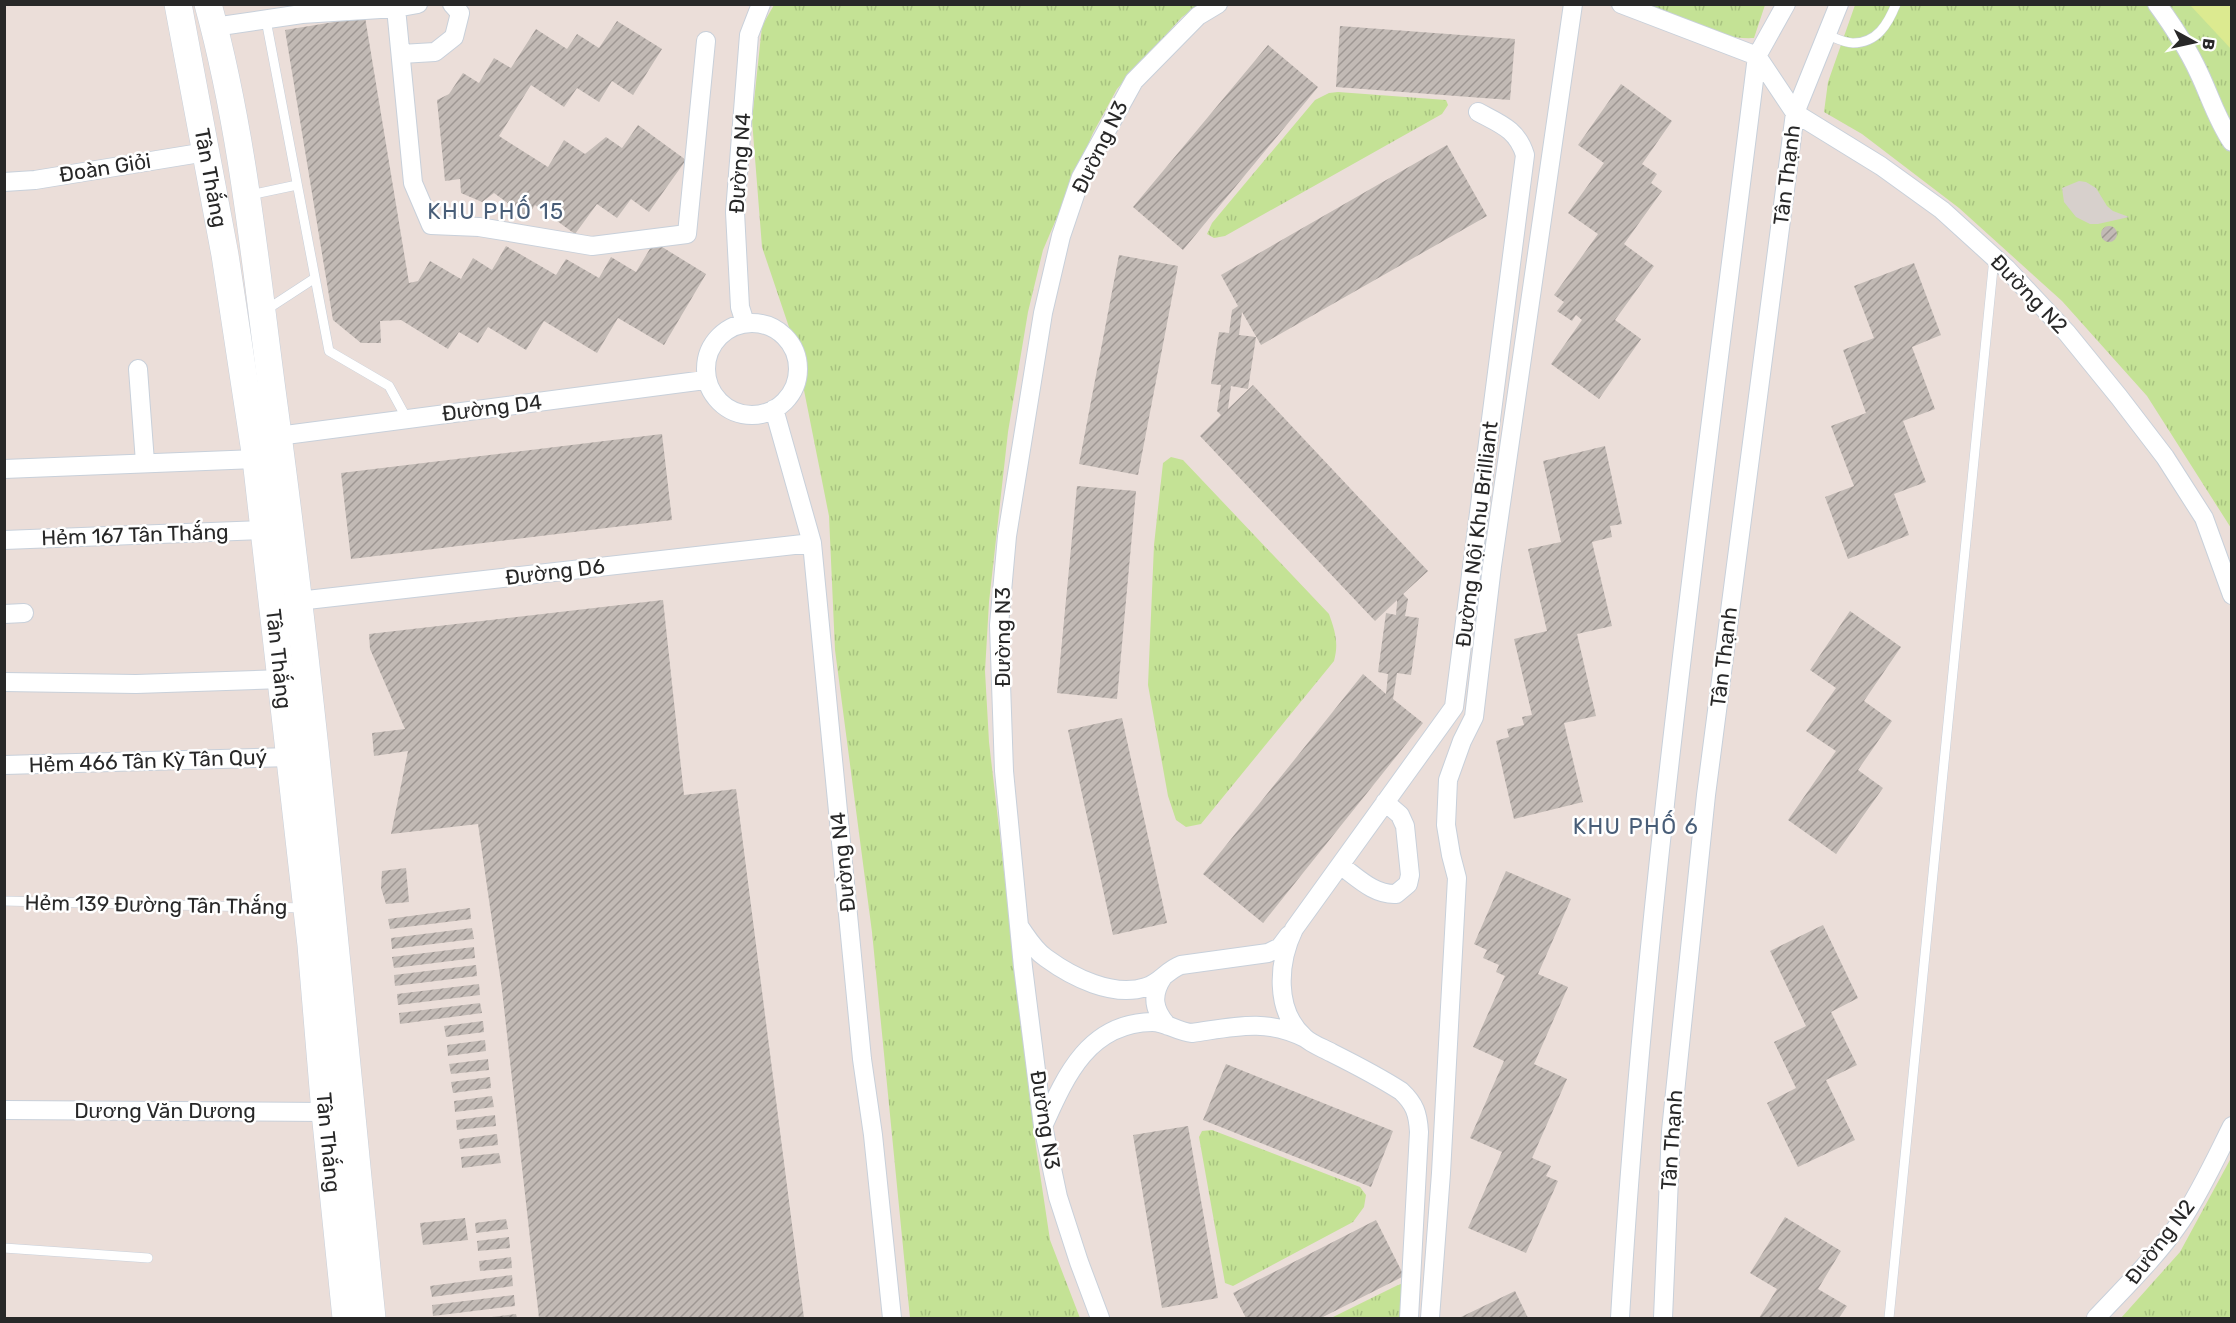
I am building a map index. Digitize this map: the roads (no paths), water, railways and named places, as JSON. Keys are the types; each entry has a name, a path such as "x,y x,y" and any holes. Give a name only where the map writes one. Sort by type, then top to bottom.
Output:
{"street":[{"name":"Tân Thắng","path":"178,4 267,448 372,1318"},
{"path":"211,16 266,20 418,4"},
{"path":"401,54 435,52 453,37 460,14 452,4"},
{"name":"Đường N4","path":"746,323 740,307 735,212 749,35 761,4"},
{"name":"Đường N3","path":"1101,1318 1079,1262 1058,1197 1043,1126 1018,925 1004,771 999,625 1006,536 1043,313 1061,236 1081,177 1134,81 1198,16 1218,4"},
{"path":"1430,1318 1441,1173 1457,878 1446,825 1448,780 1461,741 1474,717 1492,566 1573,4"},
{"path":"1621,4 1757,56"},
{"name":"Tân Thạnh","path":"1663,1318 1671,1131 1706,795 1795,113 1839,4"},
{"path":"2157,4 2179,36 2200,74 2215,112 2232,142"},
{"name":"Tân Thạnh","path":"1620,1318 1628,1182 1665,800 1757,56 1785,5"},
{"path":"396,8 413,183 431,225 479,227 592,246 687,234 706,42"},
{"name":"Tân Thắng","path":"211,16 246,196 262,313 267,448"},
{"name":"Đường N2","path":"1757,56 1795,113 1881,166 1942,210 1994,257 2067,333 2119,396 2165,458 2204,518 2232,596"},
{"name":"Đường Nội Khu Brilliant","path":"1018,925 1031,944 1045,957 1088,981 1115,990 1132,990 1155,983 1171,969 1180,965 1261,955 1280,947 1454,707 1525,154 1521,141 1512,131 1479,112"},
{"name":"Đoàn Giỏi","path":"4,182 35,180 206,152"},
{"path":"756,322 771,326 783,334 792,346 797,360 798,375 793,390 784,403 755,415 740,414 725,407 714,396 705,380 709,351 717,339 728,329 746,323 756,322"},
{"path":"138,369 145,462"},
{"name":"Đường D4","path":"4,468 145,462 267,448 407,419 705,380"},
{"name":"Đường N4","path":"774,409 812,543 862,1059 873,1135 892,1318"},
{"name":"Hẻm 167 Tân Thắng","path":"4,540 277,530"},
{"name":"Đường D6","path":"286,603 812,543"},
{"name":"Tân Thắng","path":"286,603 282,680 307,908 346,1318"},
{"path":"4,614 24,613"},
{"path":"4,682 136,684 282,680"},
{"name":"Hẻm 466 Tân Kỳ Tân Quý","path":"4,765 291,757"},
{"path":"1340,865 1373,889 1385,894 1396,894 1408,884 1410,875 1405,826 1400,815 1386,802"},
{"name":"Đường Nội Khu Brilliant","path":"1294,929 1285,948 1282,970 1284,1001 1288,1015 1305,1038"},
{"path":"1261,955 1272,959 1282,970"},
{"path":"1163,976 1158,985 1155,1002 1159,1017 1168,1026"},
{"path":"1262,1024 1277,1014 1284,1001"},
{"name":"Đường Nội Khu Brilliant","path":"1043,1126 1063,1081 1076,1060 1087,1049 1116,1029 1153,1022 1192,1033 1262,1024 1305,1038 1401,1091 1411,1101 1418,1114 1409,1318"},
{"name":"Dương Văn Dương","path":"4,1110 325,1112"},
{"name":"Đường N2","path":"2096,1318 2142,1270 2181,1221 2211,1169 2232,1126"}],"lane":[{"path":"1825,34 1852,43 1873,38 1885,28 1896,4"},
{"path":"266,20 329,351 389,386 407,419"},
{"path":"246,196 297,185"},
{"path":"1889,1318 1994,257"},
{"path":"262,313 315,278"},
{"name":"Hẻm 139 Đường Tân Thắng","path":"4,901 307,908"},
{"path":"4,1248 148,1258"}],"district":[{"name":"KHU PHỐ 15","path":"496,211"},
{"name":"KHU PHỐ 6","path":"1636,826"}]}
